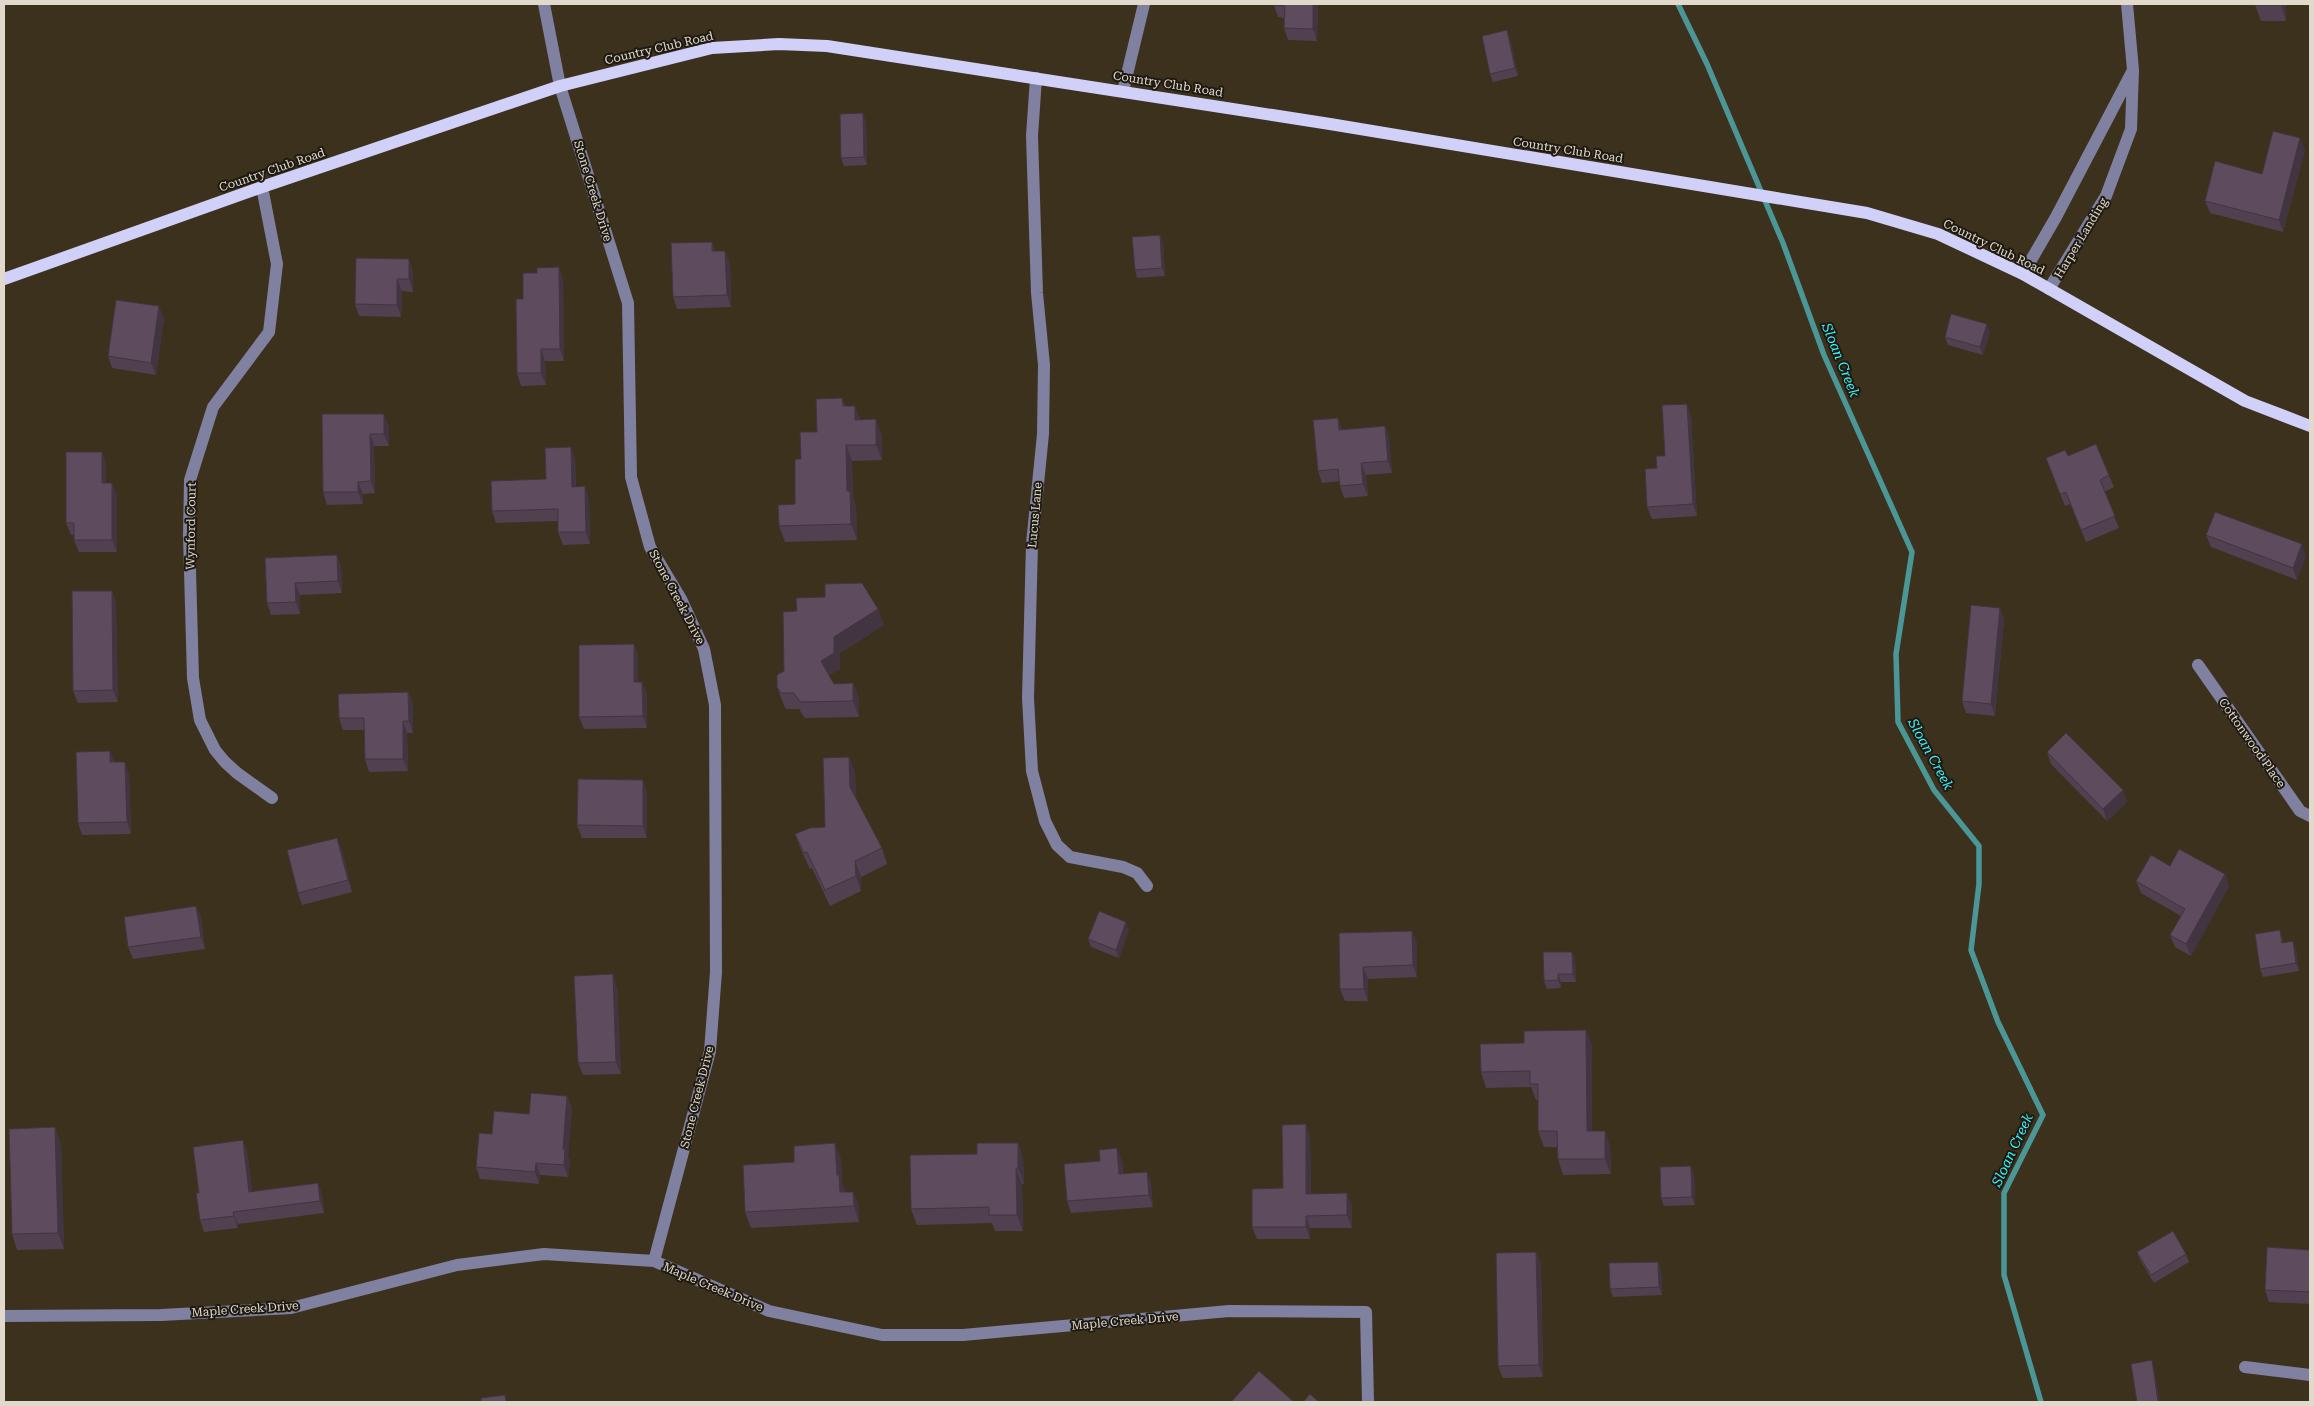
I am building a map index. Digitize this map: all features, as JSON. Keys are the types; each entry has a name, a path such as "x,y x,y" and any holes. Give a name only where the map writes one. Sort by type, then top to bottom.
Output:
{"main road":[{"name":"Country Club Road","path":"4,279 262,187 560,86 712,48 779,44 860,50 1123,91 1867,213 1938,234 2023,274 2245,401 2310,426"}],"street":[{"name":"Stone Creek Drive","path":"544,4 560,86 628,303 631,477 650,547 681,599 704,649 715,705 716,972 710,1051 654,1261"},
{"path":"1123,91 1144,4"},
{"name":"Harper Landing","path":"2050,289 2106,196 2132,129 2133,70 2127,4"},
{"path":"2023,274 2056,217 2133,70"},
{"name":"Lucus Lane","path":"1036,78 1032,136 1037,293 1044,375 1043,434 1032,544 1028,698 1032,771 1045,821 1057,845 1070,857 1123,867 1137,873 1147,886"},
{"name":"Wynford Court","path":"262,187 278,264 269,332 213,406 190,480 189,535 193,678 200,720 215,750 225,762 272,798"},
{"name":"Cottonwood Place","path":"2198,665 2300,811 2310,816"},
{"name":"Maple Creek Drive","path":"4,1316 161,1315 291,1308 457,1265 544,1254 654,1261 769,1311 882,1335 963,1335 1229,1312 1366,1312 1368,1402"},
{"path":"2244,1367 2310,1375"}],"building":[{"path":"1274,4 1313,4 1313,29 1284,28 1285,6"},
{"path":"2280,4 2281,5 2255,5"},
{"path":"1507,30 1515,68 1490,74 1482,36"},
{"path":"863,113 864,157 841,158 840,114"},
{"path":"2273,131 2300,138 2279,220 2205,201 2215,161 2262,174"},
{"path":"1160,235 1162,268 1135,270 1132,237"},
{"path":"712,242 712,251 725,251 727,295 673,297 671,243"},
{"path":"356,258 409,259 409,279 397,279 397,305 355,304"},
{"path":"559,267 560,349 541,349 541,373 517,373 516,299 523,299 523,273 537,273 537,268"},
{"path":"116,300 159,306 151,363 108,356"},
{"path":"1951,314 1987,324 1980,347 1945,337"},
{"path":"842,398 843,406 855,406 855,420 876,419 876,445 846,445 847,491 850,491 851,524 779,526 778,505 795,504 795,459 801,459 800,432 817,432 816,399"},
{"path":"1687,404 1693,504 1647,507 1645,469 1657,468 1656,456 1665,456 1662,405"},
{"path":"322,414 384,414 384,434 370,434 371,481 358,482 358,492 323,492"},
{"path":"1338,418 1339,430 1385,426 1388,461 1361,463 1363,484 1340,486 1338,469 1318,471 1313,420"},
{"path":"2096,444 2109,475 2100,480 2115,516 2081,530 2066,492 2060,494 2046,458 2065,450 2068,456"},
{"path":"571,447 572,487 585,486 586,532 558,532 558,509 492,511 491,481 546,479 545,448"},
{"path":"66,452 102,452 102,483 112,483 112,540 74,540 74,523 66,523"},
{"path":"2215,512 2302,544 2293,568 2206,535"},
{"path":"337,555 338,581 295,583 296,602 267,603 265,558"},
{"path":"862,583 878,609 834,637 834,653 821,661 834,684 853,683 853,701 800,702 794,693 781,693 777,687 777,675 784,671 783,612 797,611 796,598 825,597 825,584"},
{"path":"72,591 112,591 113,690 73,691"},
{"path":"1971,605 2000,608 1991,704 1962,701"},
{"path":"634,644 634,682 642,682 643,716 579,717 579,645"},
{"path":"408,692 409,721 403,721 403,759 365,759 364,718 339,718 338,694"},
{"path":"2066,733 2123,790 2103,809 2047,752"},
{"path":"110,751 110,762 125,762 127,822 78,823 76,752"},
{"path":"849,757 850,787 882,848 855,861 856,876 825,890 807,852 804,853 795,834 810,828 825,827 823,758"},
{"path":"578,779 643,780 643,826 577,825"},
{"path":"337,838 348,880 298,893 287,850"},
{"path":"2179,849 2225,874 2186,944 2170,935 2185,909 2136,881 2151,855 2170,866"},
{"path":"196,906 201,937 128,947 124,917"},
{"path":"1099,911 1126,922 1116,950 1088,939"},
{"path":"2280,930 2282,943 2293,941 2296,963 2260,969 2255,934"},
{"path":"1412,931 1413,965 1363,967 1364,989 1340,989 1339,933"},
{"path":"1543,952 1572,952 1573,974 1558,974 1558,980 1544,981"},
{"path":"613,974 616,1062 578,1063 574,976"},
{"path":"1586,1030 1587,1131 1605,1131 1605,1159 1558,1159 1557,1131 1538,1131 1538,1084 1530,1084 1530,1071 1481,1072 1480,1044 1524,1043 1524,1031"},
{"path":"531,1093 567,1096 563,1149 565,1149 564,1165 536,1163 535,1172 476,1167 479,1133 492,1134 494,1111 529,1114"},
{"path":"1306,1124 1306,1194 1347,1193 1347,1215 1306,1216 1306,1227 1252,1227 1252,1189 1283,1188 1282,1125"},
{"path":"55,1127 58,1233 12,1234 9,1129"},
{"path":"243,1140 249,1192 318,1183 320,1201 233,1212 234,1216 200,1220 196,1193 199,1193 193,1147"},
{"path":"835,1143 840,1192 853,1192 854,1206 745,1212 743,1165 794,1162 794,1146"},
{"path":"977,1143 1018,1143 1018,1168 1016,1168 1017,1215 989,1215 989,1207 911,1209 910,1155 977,1154"},
{"path":"1117,1148 1119,1174 1147,1172 1149,1195 1067,1201 1064,1164 1100,1161 1099,1150"},
{"path":"1691,1166 1692,1197 1661,1198 1660,1167"},
{"path":"2173,1231 2186,1254 2151,1275 2137,1252"},
{"path":"2267,1247 2310,1250 2310,1292 2265,1290"},
{"path":"1536,1252 1539,1365 1498,1366 1496,1253"},
{"path":"1658,1262 1659,1287 1610,1289 1609,1263"},
{"path":"2152,1360 2158,1402 2137,1402 2131,1364"},
{"path":"1259,1371 1294,1402 1231,1402"},
{"path":"1310,1394 1319,1402 1303,1402"},
{"path":"505,1395 506,1402 474,1402 481,1401 481,1398"}],"waterway":[{"name":"Sloan Creek","path":"1678,4 1707,64 1783,243 1824,355 1912,552 1896,654 1898,722 1934,790 1979,846 1979,884 1971,950 1998,1022 2043,1115 2004,1193 2004,1275 2041,1402"}]}
